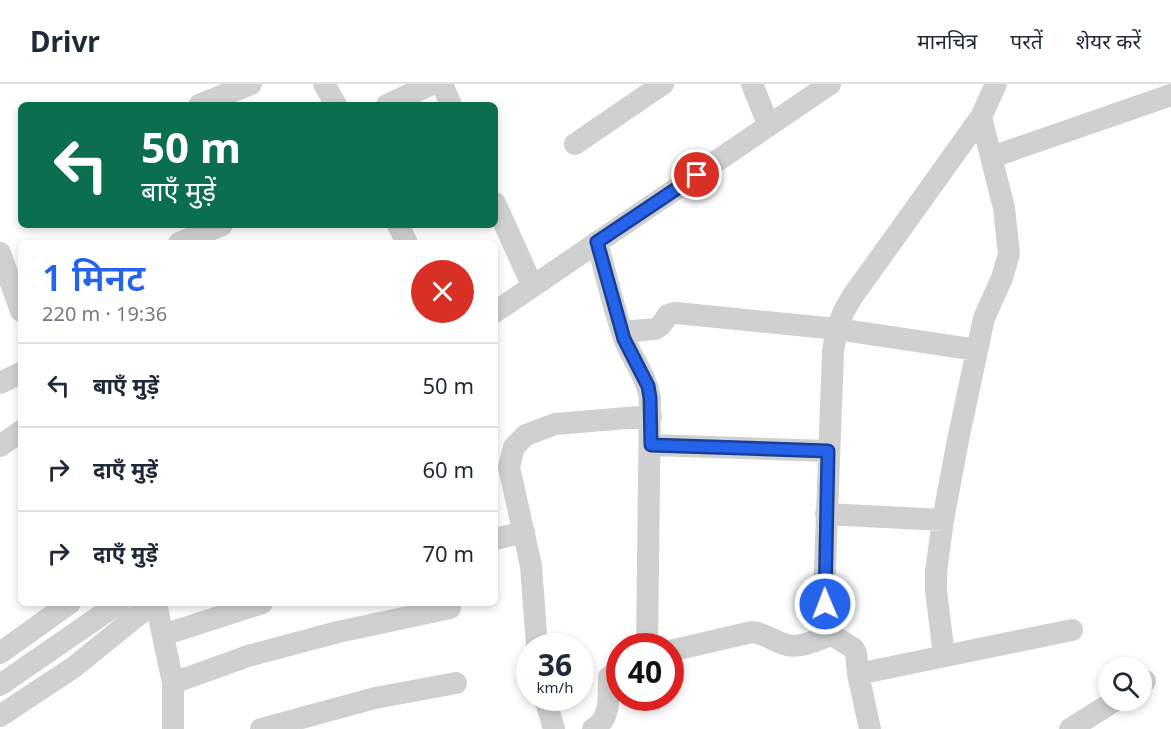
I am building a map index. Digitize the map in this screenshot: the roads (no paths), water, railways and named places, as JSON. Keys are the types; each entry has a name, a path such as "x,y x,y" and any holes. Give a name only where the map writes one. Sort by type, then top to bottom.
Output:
{"street":[{"path":"203,102 221,90 251,84"},
{"path":"324,84 334,102"},
{"path":"393,102 432,84"},
{"path":"442,84 450,102"},
{"path":"575,144 663,84"},
{"path":"752,84 769,126"},
{"path":"498,310 830,84"},
{"path":"870,729 858,674 857,657 854,650 832,635 824,596 828,451 833,351 837,329 852,297 981,117 996,84"},
{"path":"992,157 1171,95"},
{"path":"944,656 936,590 943,520 984,318 1002,278 1009,254 1004,208 981,117"},
{"path":"498,210 532,285"},
{"path":"186,240 215,228"},
{"path":"597,242 622,332 648,386 651,445 647,633"},
{"path":"0,253 18,303"},
{"path":"622,332 655,329 668,315 676,313 837,329 977,350"},
{"path":"0,383 18,374"},
{"path":"536,633 534,597 524,531 509,467 514,447 526,435 555,424 651,416"},
{"path":"0,446 18,433"},
{"path":"651,445 828,451"},
{"path":"826,514 943,520"},
{"path":"498,537 524,531"},
{"path":"0,638 46,606"},
{"path":"0,638 64,606"},
{"path":"0,685 115,606"},
{"path":"0,716 74,667 150,606"},
{"path":"155,606 173,683 173,729"},
{"path":"163,635 253,606"},
{"path":"173,683 248,656 338,632 450,608"},
{"path":"858,674 1072,630"},
{"path":"684,648 752,632 794,646 832,635"},
{"path":"261,729 375,698 456,683"},
{"path":"549,711 554,729"},
{"path":"593,729 600,725 607,711"},
{"path":"1070,729 1099,711"}]}
